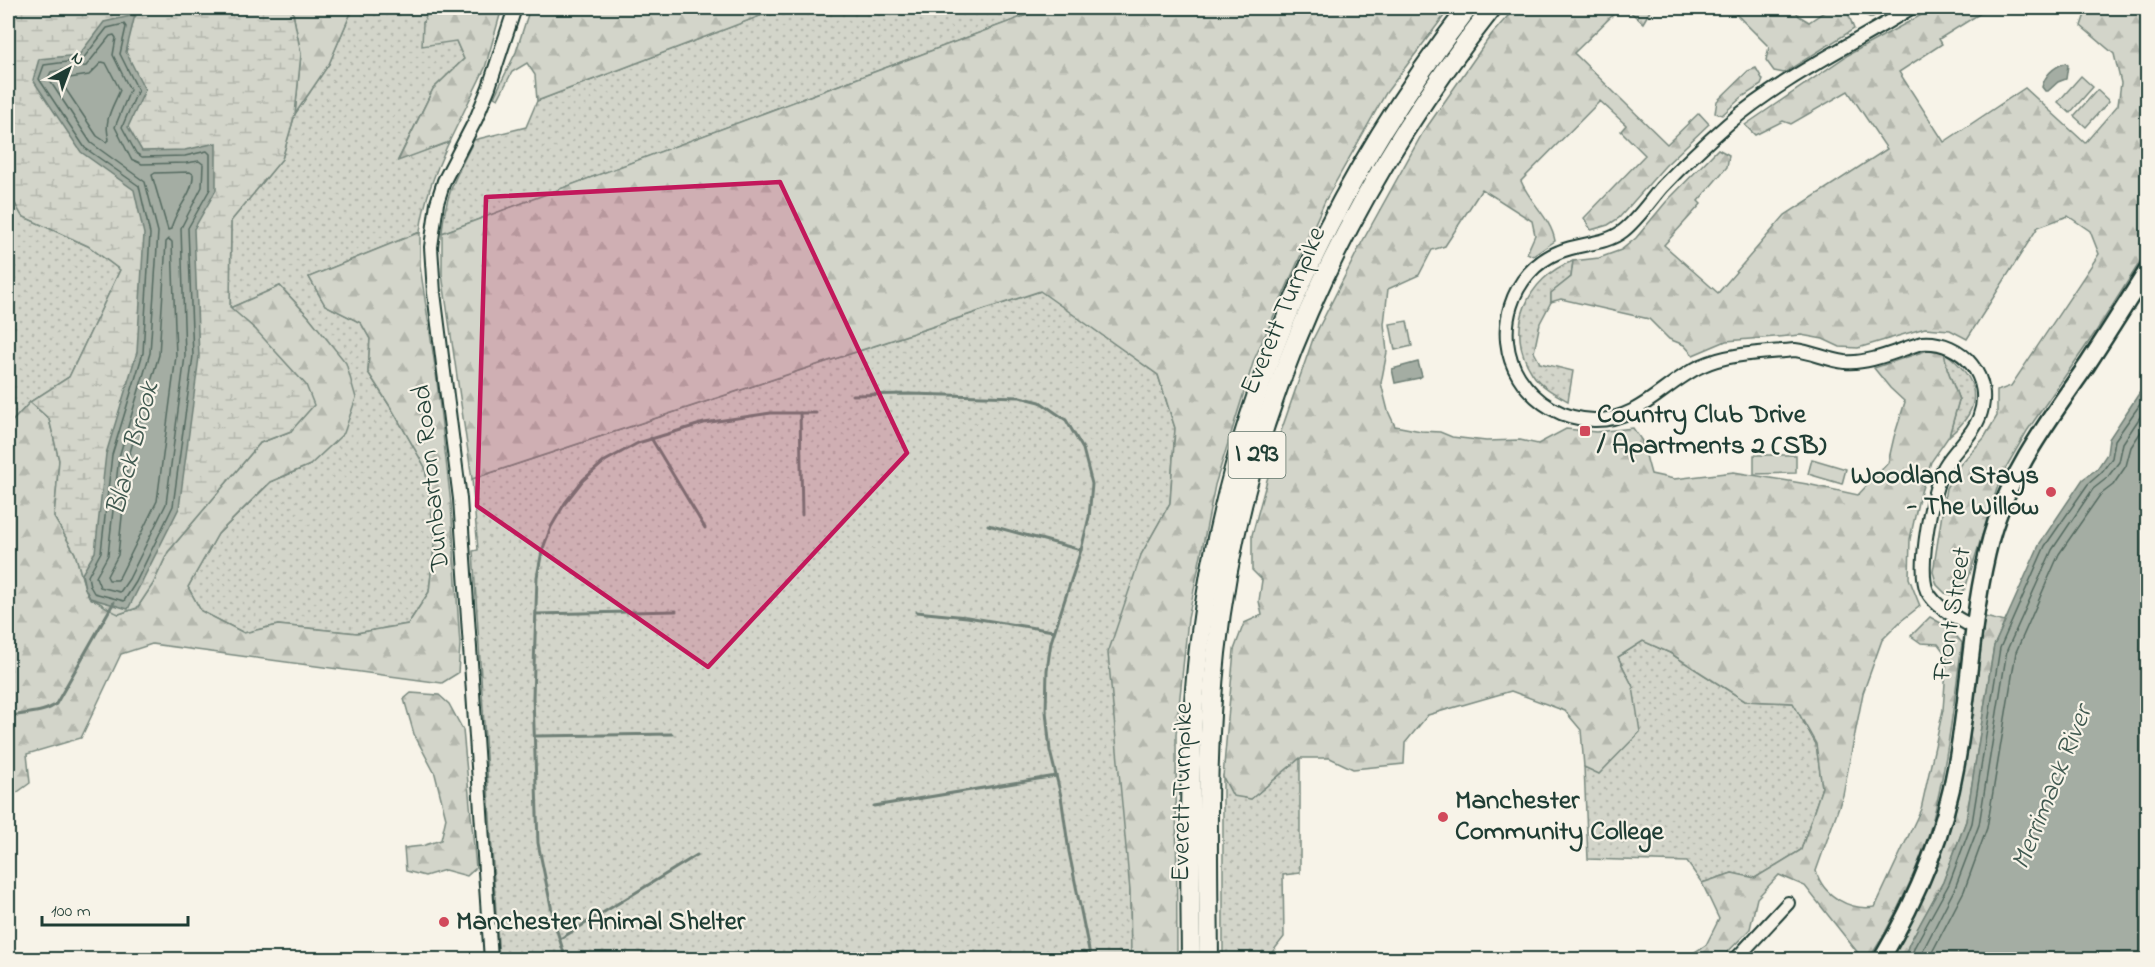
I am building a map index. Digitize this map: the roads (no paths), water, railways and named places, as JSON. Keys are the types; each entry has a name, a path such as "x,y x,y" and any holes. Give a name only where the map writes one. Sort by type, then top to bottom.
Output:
{"highway":[{"name":"Everett Turnpike","path":"1191,960 1191,752 1196,683 1202,626 1215,548 1243,437 1273,350 1328,225 1372,145 1409,87 1468,8"},
{"name":"Everett Turnpike","path":"1209,960 1209,754 1216,650 1231,560 1262,437 1301,329 1354,215 1412,117 1438,78 1492,8"}],"main road":[{"name":"Front Street","path":"1881,960 1914,900 1946,813 1960,745 1980,583 1991,538 2016,474 2148,269"}],"street":[{"name":"Dunbarton Road","path":"491,960 460,499 434,293 431,247 437,202 444,181 480,109 515,8"},
{"path":"1911,8 1762,97 1721,130 1687,162 1624,230 1604,241 1558,252 1537,265 1515,293 1508,313 1507,342 1516,373 1538,401 1559,412 1596,420 1629,414 1649,402 1679,378 1703,365 1719,360 1795,350 1836,360 1856,362 1932,342 1959,351 1971,363 1981,381 1984,390 1982,410 1973,429 1949,459 1939,479 1933,500 1923,569 1928,591 1935,602 1973,627"},
{"path":"1735,960 1788,903"}],"water":[{"path":"135,15 126,52 145,90 128,127 142,151 185,150 216,143 216,190 194,229 199,357 179,508 128,609 90,598 82,574 95,552 106,454 137,352 144,234 134,190 81,152 33,80 39,59 79,55 104,22"},
{"path":"2065,63 2068,65 2066,79 2045,91 2042,87 2048,75"},
{"path":"1418,362 1422,376 1395,383 1392,369"},
{"name":"Merrimack River","path":"2147,384 2147,959 1904,959 1909,944 1943,882 1966,821 1994,646 2040,543 2083,479 2097,469 2107,454 2109,439"}],"waterway":[{"name":"Black Brook","path":"132,8 135,16"},
{"path":"852,395 1020,397 1040,402 1066,420 1083,449 1092,484 1089,517 1081,550 1051,642 1047,670 1046,711 1050,751 1061,796 1069,852 1091,960"},
{"path":"566,960 554,921 538,843 533,697 537,577 542,551 551,527 565,503 583,480 605,461 638,443 704,423 771,413 816,413"},
{"path":"800,413 802,515"},
{"path":"651,438 705,528"},
{"path":"988,525 1081,550"},
{"name":"Black Brook","path":"8,717 40,711 56,704 114,602"},
{"path":"536,614 676,611"},
{"path":"916,612 967,617 1053,631"},
{"path":"536,736 672,734"},
{"path":"874,806 1056,776"},
{"path":"560,939 697,855"}],"place":[{"name":"Country Club Drive / Apartments 2 (SB)","path":"1585,431"},
{"name":"Woodland Stays - The Willow","path":"2051,492"},
{"name":"Manchester Community College","path":"1443,817"},
{"name":"Manchester Animal Shelter","path":"444,922"}]}
